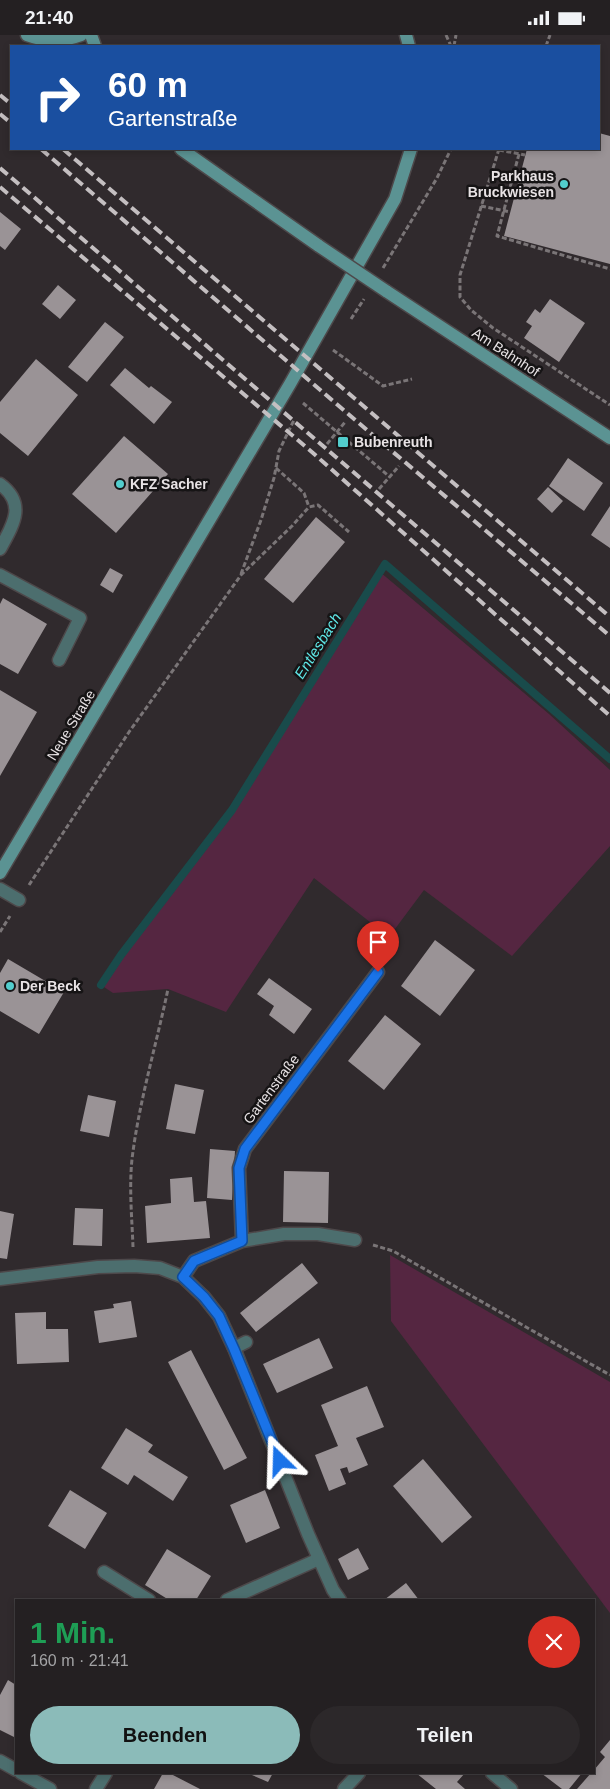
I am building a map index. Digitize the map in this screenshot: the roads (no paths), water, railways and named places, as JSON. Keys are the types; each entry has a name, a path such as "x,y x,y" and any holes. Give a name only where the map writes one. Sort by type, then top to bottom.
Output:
{"street":[{"path":"27,35 42,40 66,40 81,35"},
{"name":"Am Bahnhof","path":"182,150 319,246 610,438"},
{"name":"Neue Straße","path":"0,873 290,384 390,207 398,190 411,150"},
{"path":"0,484 7,489 16,504 14,524 0,549"},
{"path":"0,575 80,618 59,660"},
{"path":"0,889 20,900"},
{"name":"Gartenstraße","path":"242,1241 239,1168 245,1149 378,972"},
{"path":"183,1277 194,1261 242,1241 284,1234 318,1234 355,1240"},
{"path":"0,1279 98,1267 134,1266 160,1268 183,1277 204,1297 219,1316 319,1559 333,1590 339,1599"},
{"path":"234,1349 246,1343"},
{"path":"229,1599 319,1559"},
{"path":"104,1572 148,1599"},
{"path":"0,1761 15,1769"},
{"path":"23,1774 50,1789"},
{"path":"96,1789 105,1774"},
{"path":"344,1789 358,1774"},
{"path":"493,1774 511,1789"}],"waterway":[{"name":"Entlesbach","path":"101,985 121,955 232,810 385,564 610,759"}],"railway":[{"path":"0,95 10,103"},
{"path":"0,114 10,122"},
{"path":"42,150 347,413 610,636"},
{"path":"64,150 610,617"},
{"path":"0,168 610,693"},
{"path":"0,187 313,453 610,716"}],"place":[{"name":"Parkhaus Bruckwiesen","path":"564,184"},
{"name":"Bubenreuth","path":"343,442"},
{"name":"KFZ Sacher","path":"120,484"},
{"name":"Der Beck","path":"10,986"}]}
